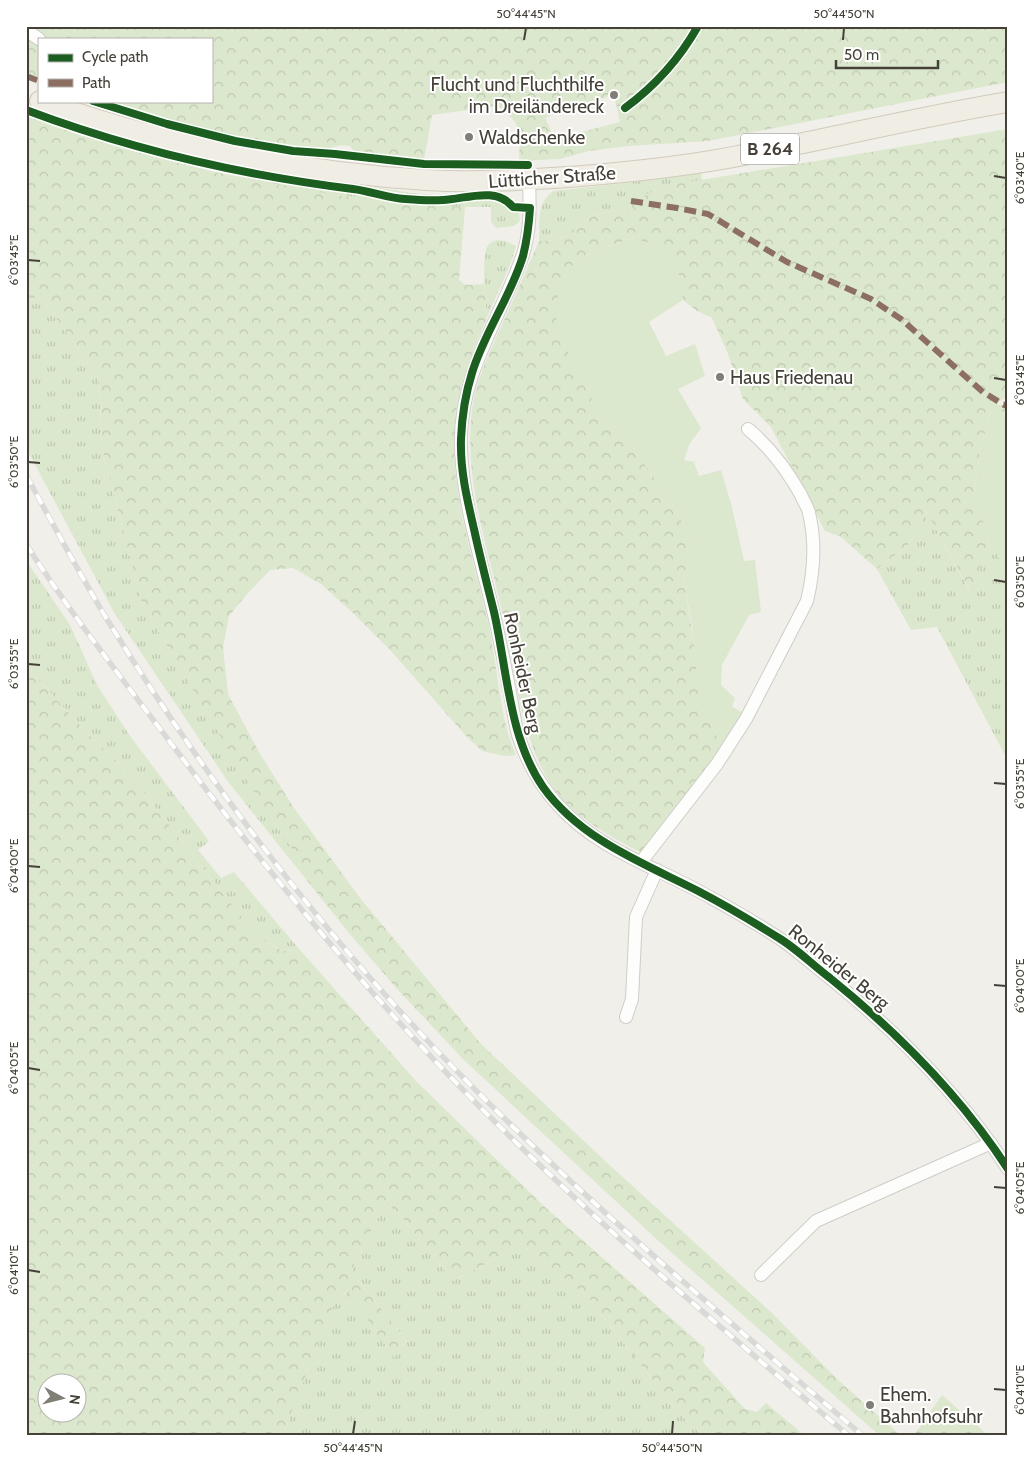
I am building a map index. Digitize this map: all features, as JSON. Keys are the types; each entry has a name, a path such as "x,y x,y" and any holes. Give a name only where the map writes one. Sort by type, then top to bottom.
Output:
{"main road":[{"name":"Lütticher Straße","path":"26,96 38,101"},
{"name":"Lütticher Straße","path":"45,102 76,107 156,138 236,156 316,170 427,180 486,182 618,173 720,159 1008,102"}],"street":[{"path":"26,30 38,39"},
{"name":"Ronheider Berg","path":"529,180 530,208 528,233 522,258 472,371 463,406 461,443 463,480 496,622 518,734 527,757 542,785 569,816 612,848 704,894 785,942 857,999 903,1041 943,1083 991,1143 1008,1169"},
{"path":"641,862 717,764 746,719 807,601 812,582 814,562 809,511 791,479 768,446 748,428"},
{"path":"626,1017 632,999 636,917 657,870"},
{"path":"761,1275 816,1221 991,1143"}],"green space":[{"path":"26,26 1008,26 1008,82 708,141 628,146 589,151 560,159 519,161 520,143 516,123 497,106 432,115 424,160 354,152 350,146 340,145 328,149 296,148 236,137 167,120 110,102 212,102 212,38 38,38 38,78 26,73","holes":["614,95 620,122 555,139 545,118 564,109"]},
{"path":"26,114 214,172 334,195 407,204 465,207 459,280 465,285 484,284 488,315 470,360 457,405 454,433 457,487 468,542 488,622 504,717 516,755 505,756 482,751 467,737 391,651 353,613 321,584 293,568 270,570 229,616 223,647 228,694 260,754 294,808 360,898 481,1044 604,1160 772,1313 837,1379 900,1435 879,1435 663,1245 464,1060 398,990 301,873 298,858 246,780 142,603 102,449 99,378 41,297 26,300"},
{"path":"1008,129 1008,396 995,404 1008,406 1006,413 991,410 980,451 974,492 989,540 971,592 927,513 908,545 877,569 841,537 825,531 771,427 743,399 728,354 712,318 697,311 683,300 677,268 633,238 598,250 574,262 602,416 627,440 665,492 691,538 684,580 704,710 722,746 642,853 604,832 579,815 558,794 540,764 525,724 520,704 504,620 474,489 470,436 476,389 539,241 556,240 572,234 583,220 593,215 627,210 634,207 642,197 665,186"},
{"path":"112,137 210,159 411,193 442,195 473,192 506,194 518,206 520,221 514,226 496,228 491,222 491,207 428,206 369,200 257,181 146,152 110,140"},
{"path":"701,171 702,181 665,186 642,197 634,207 627,210 593,215 583,220 572,234 556,240 539,241 541,207 553,191 635,182"},
{"path":"633,238 663,247 677,268 683,300 649,322 666,356 695,344 705,376 678,389 701,428 689,445 684,460 694,462 699,476 721,470 732,507 744,561 755,560 761,612 749,615 722,665 721,685 735,698 732,707 744,713 722,746 704,710 698,690 692,627 684,580 691,538 665,492 627,440 602,416 583,384 557,329 555,307 560,290 574,262 598,250"},
{"path":"496,240 505,241 516,246 510,265 488,315 484,260 487,247"},
{"path":"41,297 99,378 102,449 142,603 246,779 298,858 301,873 229,783 115,614 26,448 26,300"},
{"path":"1008,406 1008,573 989,540 974,492 980,451 991,410 1006,413"},
{"path":"927,513 970,591 989,540 1008,573 1008,761 937,627 911,630 877,569 908,545"},
{"path":"26,560 70,625 97,685 130,736 209,841 198,850 221,878 234,872 300,950 282,951 255,934 125,769 88,734 26,666"},
{"path":"26,666 88,734 125,769 255,934 282,951 300,950 416,1081 546,1208 705,1348 703,1362 745,1409 757,1412 766,1403 804,1435 702,1435 675,1409 588,1297 520,1243 453,1281 387,1199 351,1271 407,1341 394,1358 347,1290 332,1308 283,1435 26,1435"},
{"path":"387,1199 453,1281 520,1243 588,1297 675,1409 702,1435 283,1435 332,1307 348,1290 394,1357 407,1341 351,1271"},
{"path":"942,1395 988,1435 914,1435"}],"railway":[{"path":"26,475 108,621 176,726 249,829 368,975 463,1077 573,1184 862,1435"},
{"path":"26,544 96,644 243,837 318,929 396,1019 478,1105 567,1191 706,1315 848,1435"}],"marked path":[{"path":"26,76 38,81"},
{"path":"631,201 708,214 787,262 871,299 901,319 983,392 1004,405 1008,404"}],"cycle path":[{"path":"625,108 666,71 698,26"},
{"path":"96,102 167,124 235,141 293,151 424,164 528,165"},
{"path":"26,110 147,149 228,168 398,198 438,200 489,195 498,197 513,207 530,208 526,244 518,271 483,343 470,381 463,414 461,451 467,496 494,612 516,725 532,768 543,787 558,805 594,835 635,860 720,903 782,940 855,999 904,1043 949,1091 1008,1169"}],"place":[{"name":"Flucht und Fluchthilfe im Dreiländereck","path":"614,95"},
{"name":"Waldschenke","path":"469,137"},
{"name":"Haus Friedenau","path":"720,377"},
{"name":"Ehem. Bahnhofsuhr","path":"870,1405"}]}
